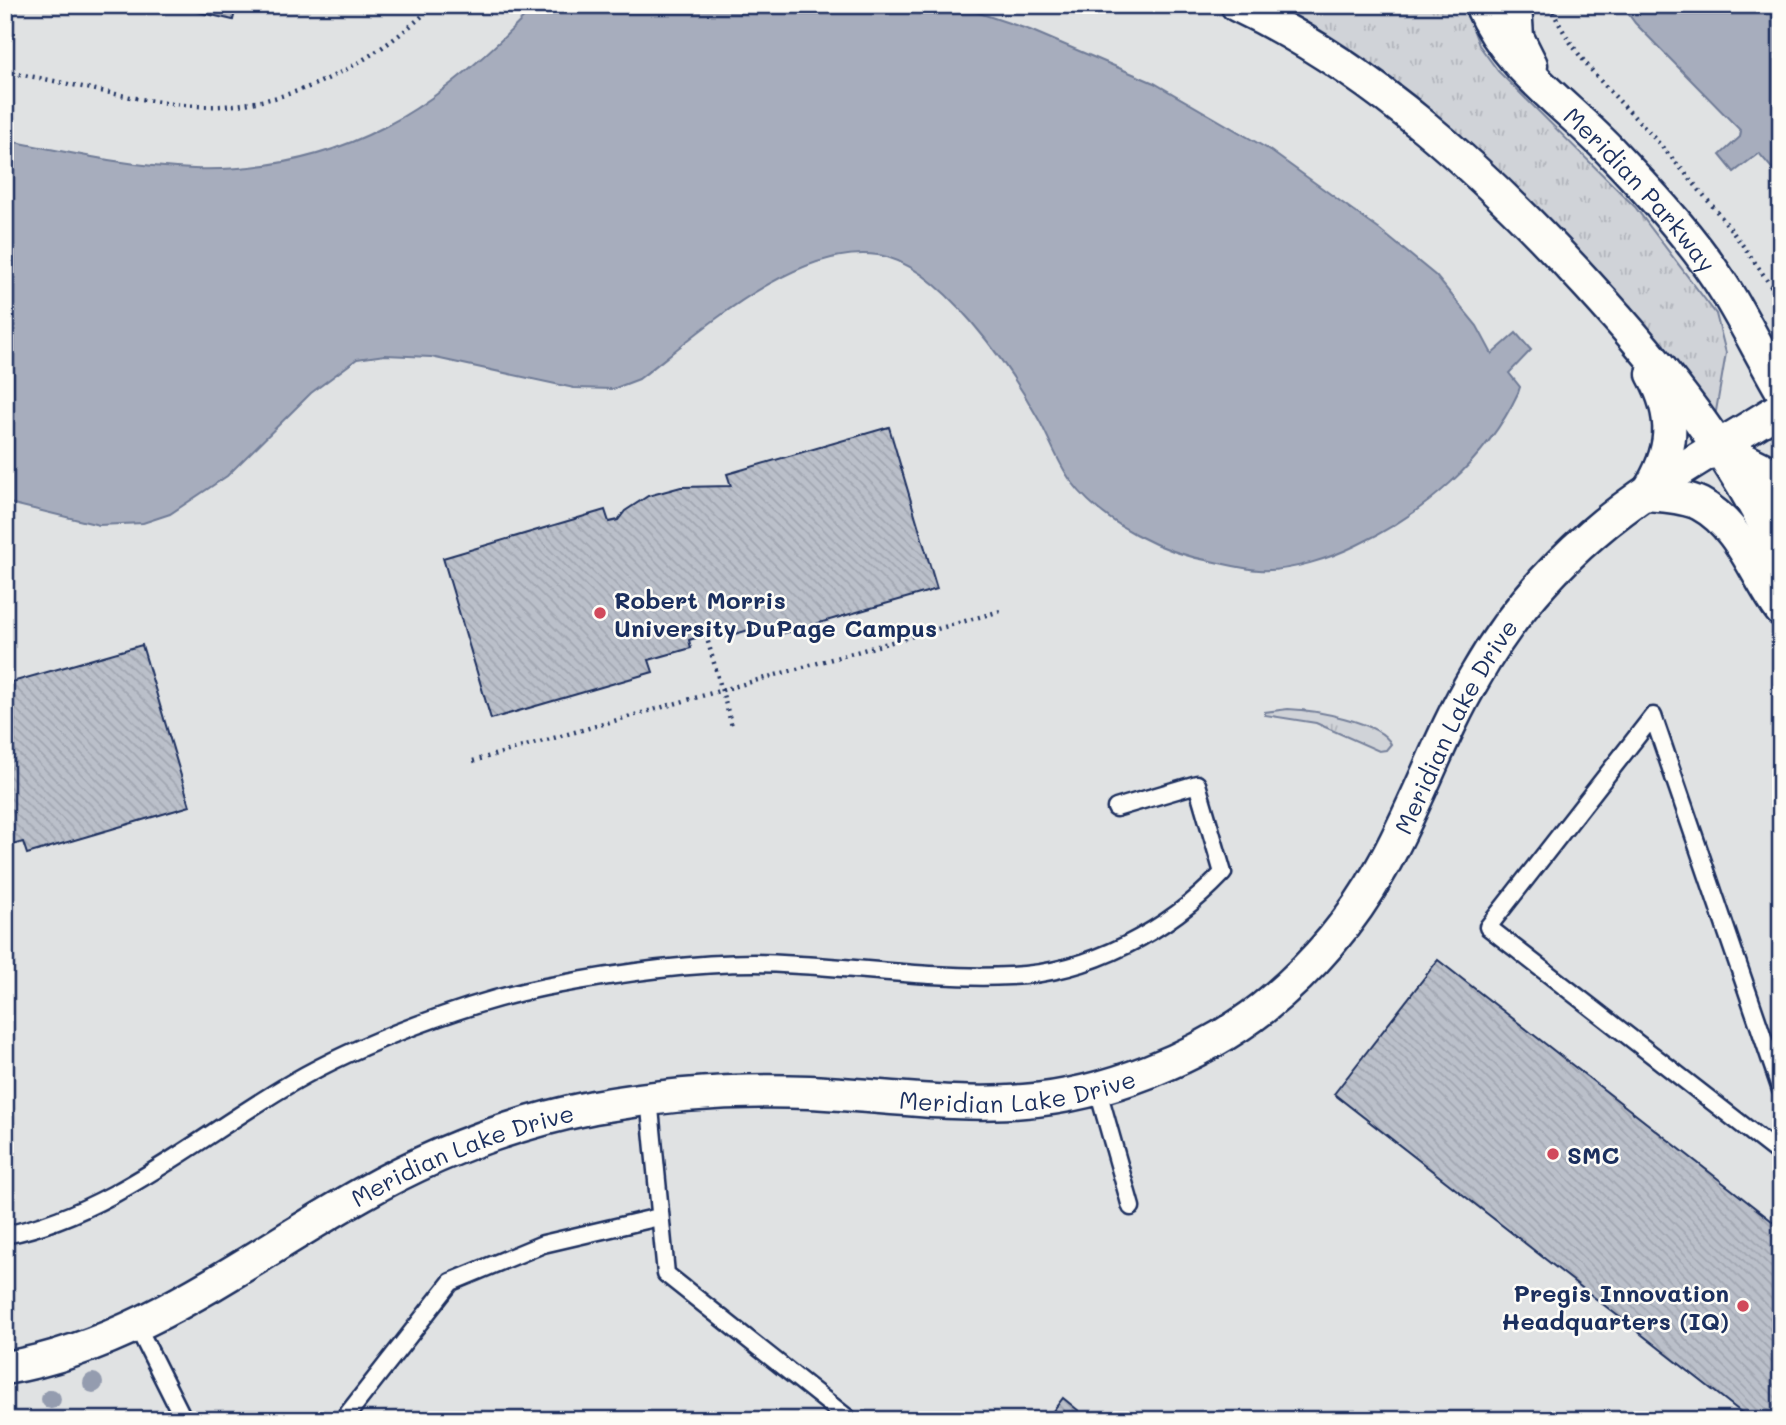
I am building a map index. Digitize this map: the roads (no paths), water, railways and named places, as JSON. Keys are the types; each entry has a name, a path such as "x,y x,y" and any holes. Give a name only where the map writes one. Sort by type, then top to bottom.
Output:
{"street":[{"path":"1237,5 1351,72 1440,141 1523,214 1675,384 1760,513 1781,556"},
{"name":"Meridian Parkway","path":"1481,5 1490,27 1542,88 1604,145 1661,206 1728,293 1781,389"},
{"path":"1514,5 1517,37 1542,88"},
{"path":"1608,307 1639,350 1661,389 1668,408 1668,453 1647,494 1699,504 1721,521 1741,543 1781,610"},
{"name":"Meridian Lake Drive","path":"5,1368 62,1354 136,1324 184,1300 360,1195 442,1154 539,1121 679,1093 762,1091 1025,1101 1097,1087 1165,1065 1218,1038 1263,1008 1315,961 1354,914 1381,870 1474,677 1509,625 1555,568 1585,540 1647,494 1781,408"},
{"path":"1719,447 1767,471 1781,497"}],"lane":[{"path":"1781,1090 1653,716 1488,926 1781,1155"},
{"path":"5,1235 69,1217 121,1189 296,1080 374,1044 462,1010 542,988 624,974 755,963 1010,976 1073,965 1117,950 1178,914 1223,873 1197,784 1116,808"},
{"path":"1097,1087 1131,1207"},
{"path":"649,1098 666,1275 850,1420"},
{"path":"343,1420 451,1282 542,1244 659,1217"},
{"path":"136,1324 184,1420"}],"water":[{"path":"536,5 955,5 1030,30 1154,83 1268,149 1380,230 1436,276 1477,326 1492,354 1516,333 1531,350 1509,373 1520,387 1518,393 1505,418 1470,463 1450,483 1406,518 1357,545 1310,563 1271,570 1237,567 1195,558 1155,544 1100,511 1066,474 1039,420 1011,374 949,298 925,277 902,263 878,255 847,255 815,263 782,277 720,316 639,379 613,389 574,388 431,357 385,355 357,359 311,393 227,476 170,514 143,523 99,525 5,502 5,140 170,168 247,167 296,160 341,146 383,128 423,104 462,75"},
{"path":"1622,5 1781,5 1781,179 1759,153 1734,172 1720,155 1740,137 1741,131 1635,23"}],"place":[{"name":"Robert Morris University DuPage Campus","path":"600,613"},
{"name":"SMC","path":"1553,1154"},
{"name":"Pregis Innovation Headquarters (IQ)","path":"1743,1306"}]}
